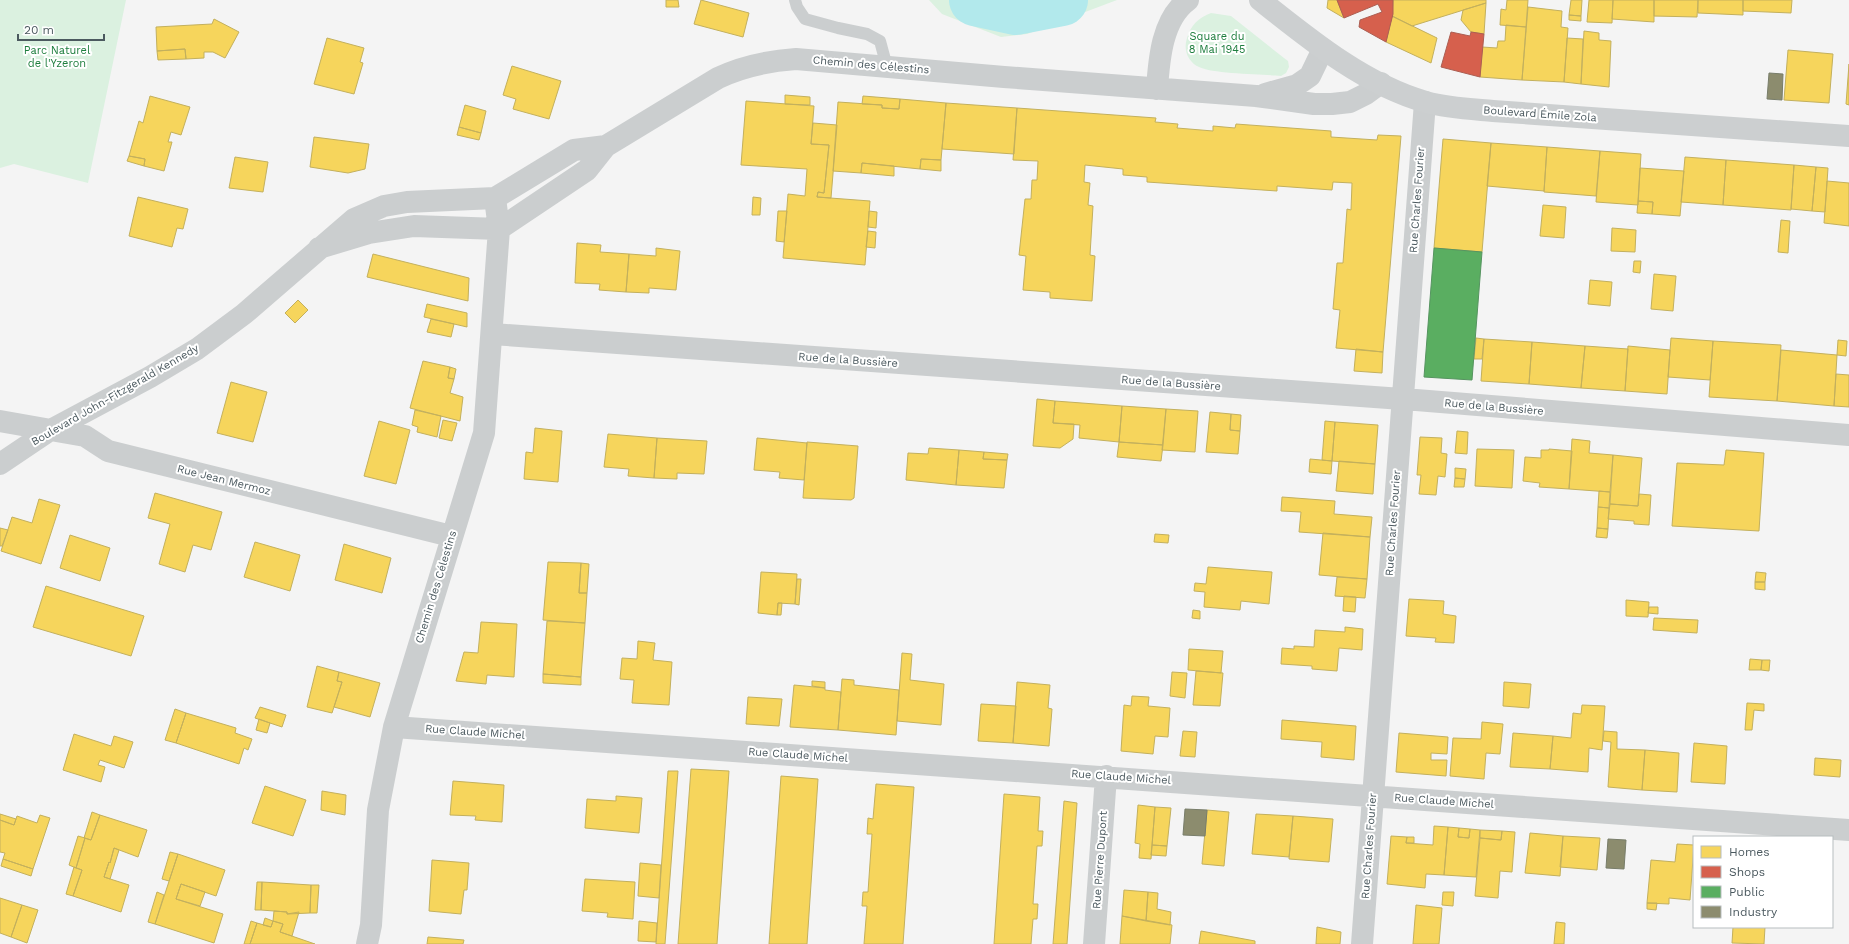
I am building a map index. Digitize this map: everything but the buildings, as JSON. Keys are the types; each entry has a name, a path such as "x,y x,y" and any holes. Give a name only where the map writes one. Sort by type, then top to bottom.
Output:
{"main road":[{"name":"Boulevard Émile Zola","path":"1260,0 1323,48 1381,83 1425,102 1456,108 1493,111 1849,136"}],"street":[{"path":"1157,89 1160,52 1170,23 1180,6 1188,0"},
{"name":"Chemin des Célestins","path":"1256,96 1298,85 1310,76 1323,48"},
{"name":"Chemin des Célestins","path":"499,229 587,170 606,146 718,78 750,65 765,62 796,59 1256,96 1314,104 1350,102 1366,94 1381,83"},
{"name":"Rue Charles Fourier","path":"1362,944 1425,102"},
{"name":"Chemin des Célestins","path":"367,944 371,924 378,810 394,726 451,536 484,433 499,229 495,198 574,150 606,146"},
{"name":"Boulevard John-Fitzgerald Kennedy","path":"0,464 49,431 150,378 197,349 244,314 354,219 384,206 407,202 495,198"},
{"name":"Boulevard John-Fitzgerald Kennedy","path":"320,248 369,233 414,226 499,229"},
{"name":"Rue de la Bussière","path":"492,334 1402,399 1849,435"},
{"name":"Rue Jean Mermoz","path":"0,421 49,431 85,436 108,451 451,536"},
{"name":"Rue Claude Michel","path":"394,726 1849,830"},
{"name":"Rue Pierre Dupont","path":"1094,944 1106,776"}],"lane":[{"path":"795,0 805,19 867,34 880,41 887,67"}],"green space":[{"name":"Parc Naturel de l'Yzeron","path":"0,0 126,0 88,183 14,164 0,168"},
{"path":"929,0 1117,0 1027,34 1001,37 942,14"},
{"name":"Square du 8 Mai 1945","path":"1211,13 1231,16 1288,61 1289,67 1286,73 1281,76 1226,72 1206,69 1195,65 1187,55 1187,38 1196,22 1202,17"}],"waterway":[{"path":"975,0 1016,9 1062,0"}]}
